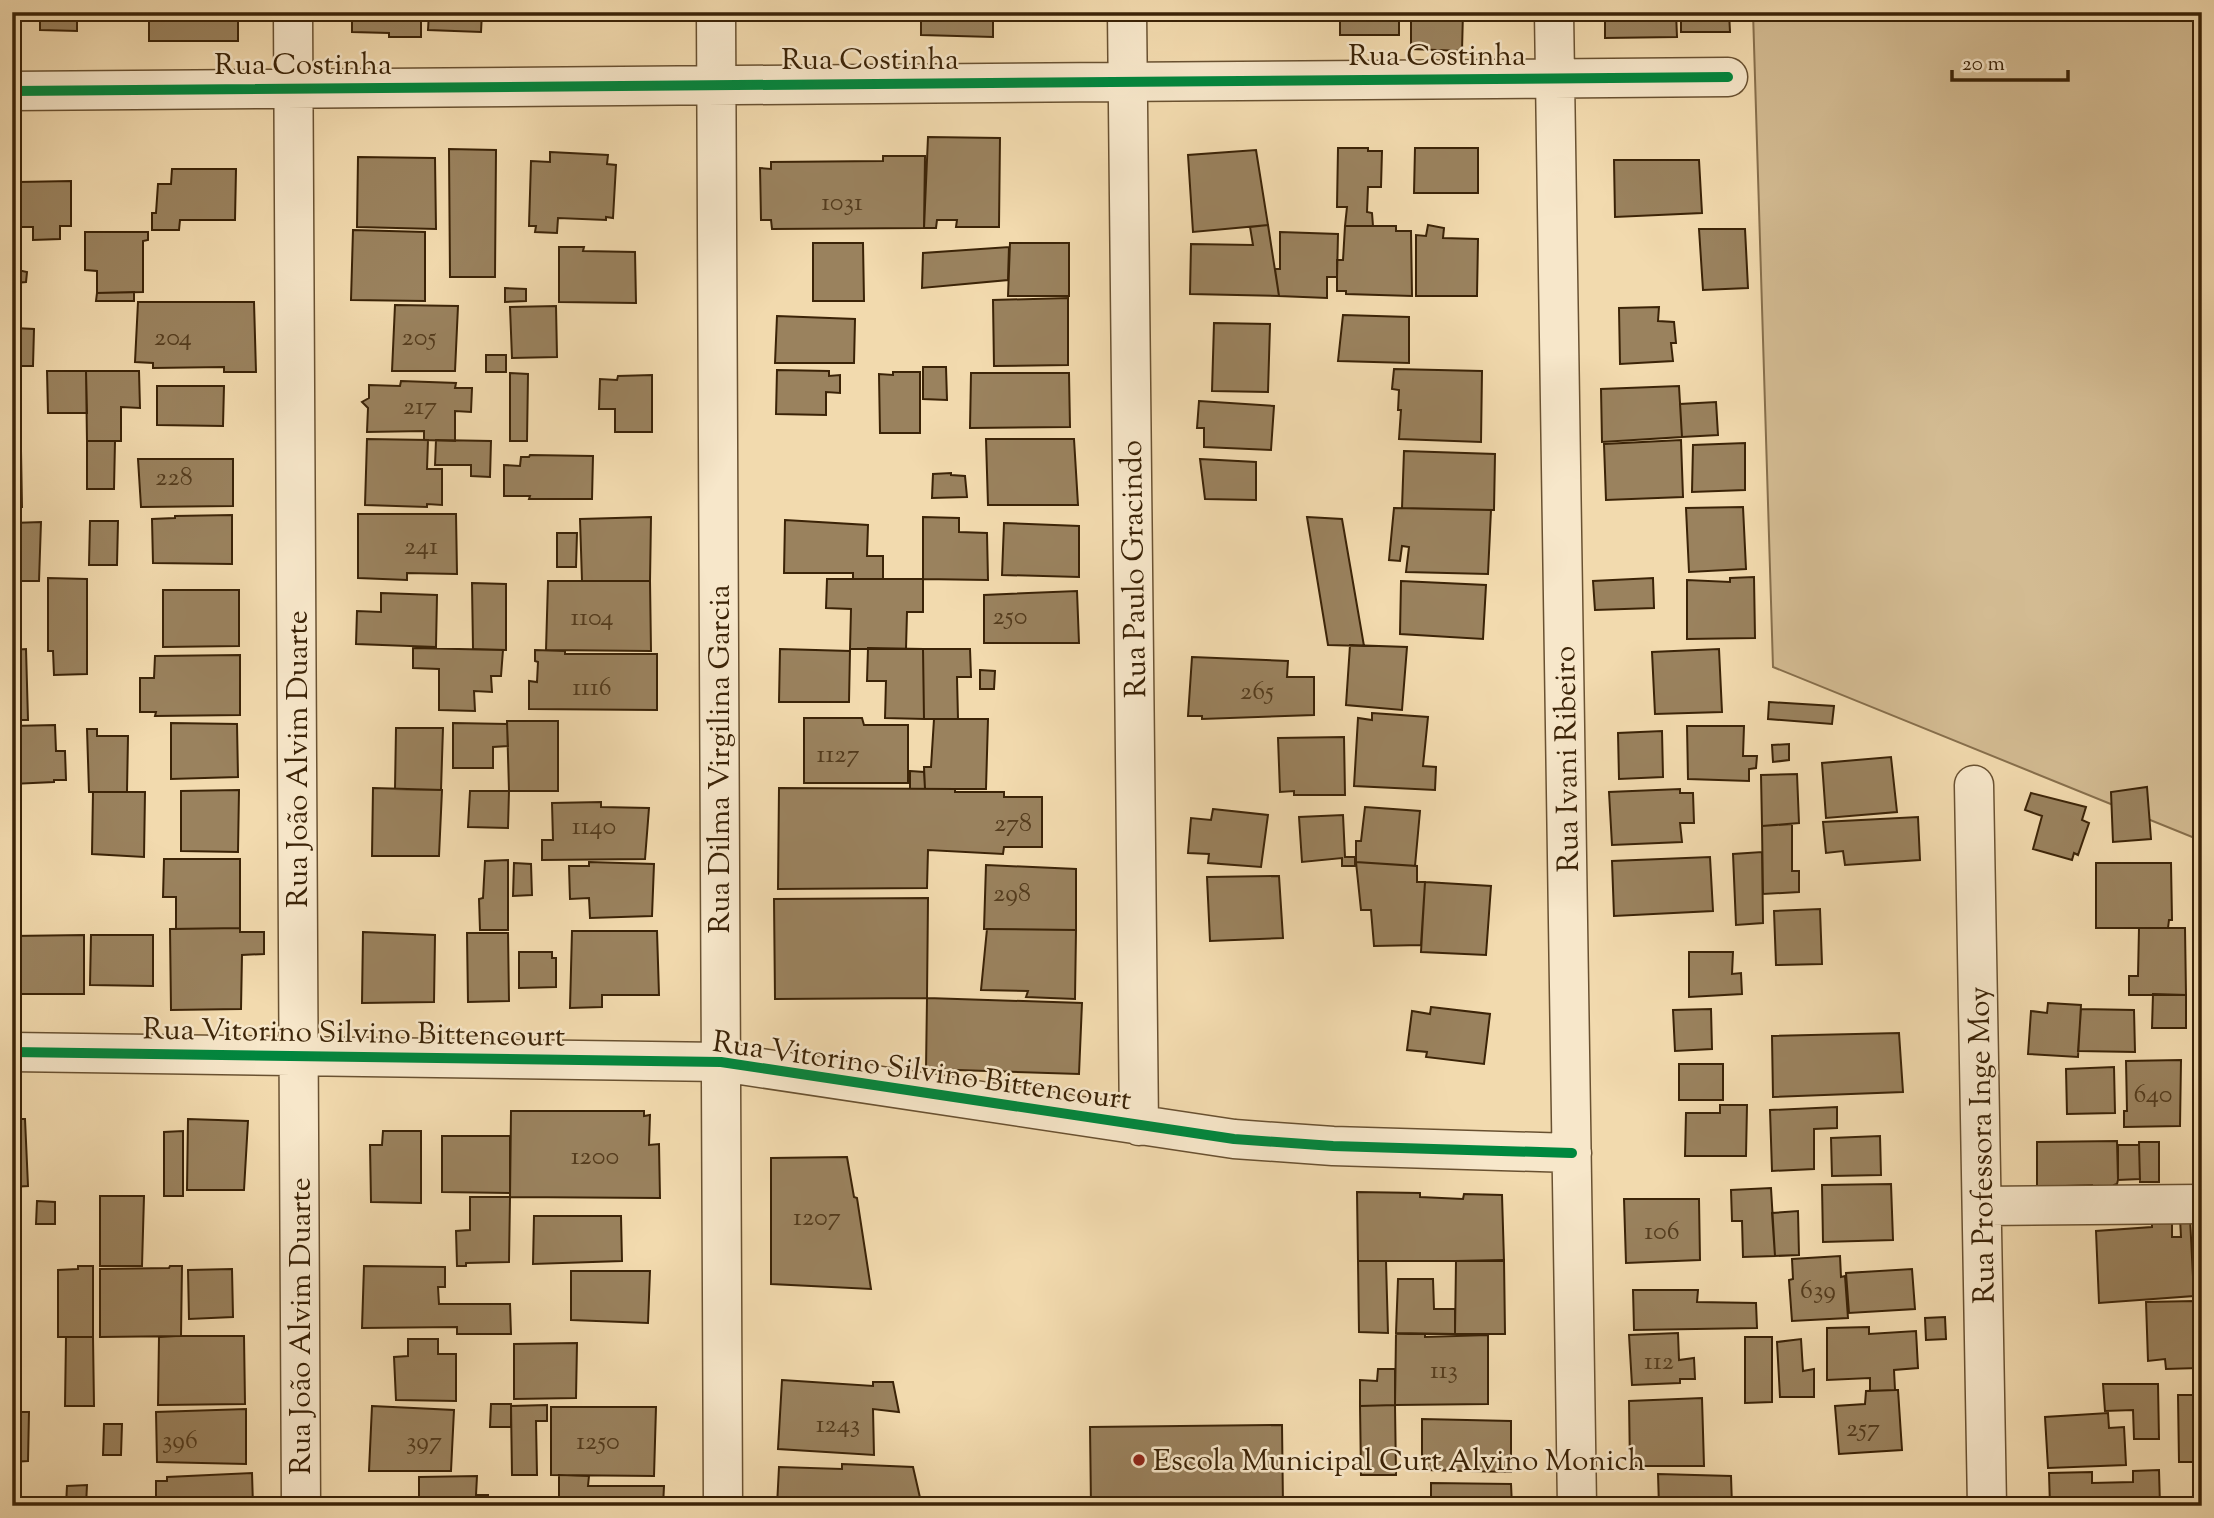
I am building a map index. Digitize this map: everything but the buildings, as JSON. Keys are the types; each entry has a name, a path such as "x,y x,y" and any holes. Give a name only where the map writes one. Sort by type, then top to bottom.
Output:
{"street":[{"name":"Rua João Alvim Duarte","path":"293,12 301,1506"},
{"name":"Rua Dilma Virgilina Garcia","path":"716,12 723,1506"},
{"name":"Rua Paulo Gracindo","path":"1127,12 1139,1126"},
{"name":"Rua Ivani Ribeiro","path":"1554,12 1577,1506"},
{"name":"Rua Costinha","path":"12,91 1728,77"},
{"name":"Rua Professora Inge Moy","path":"1974,785 1987,1506"},
{"name":"Rua Vitorino Silvino Bittencourt","path":"12,1052 721,1062 1234,1139 1333,1146 1572,1153"},
{"path":"1982,1206 2202,1204"}],"shaded area":[{"path":"1753,12 2202,12 2202,841 1773,667"}],"cycle path":[{"path":"12,91 1728,77"},
{"path":"12,1052 721,1062 1234,1139 1333,1146 1572,1153"}],"place":[{"name":"Escola Municipal Curt Alvino Monich","path":"1139,1460"}]}
